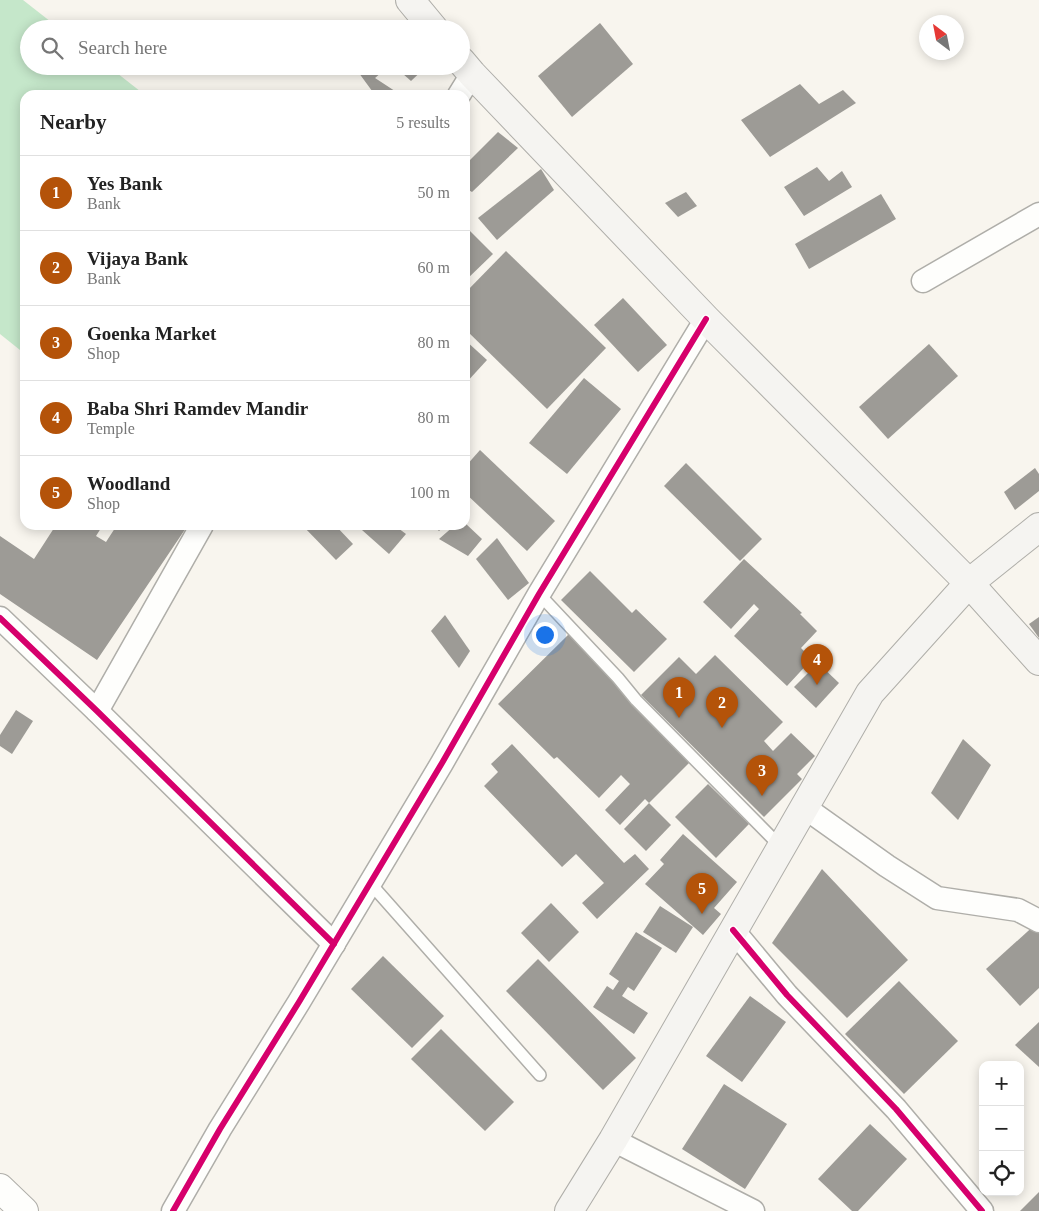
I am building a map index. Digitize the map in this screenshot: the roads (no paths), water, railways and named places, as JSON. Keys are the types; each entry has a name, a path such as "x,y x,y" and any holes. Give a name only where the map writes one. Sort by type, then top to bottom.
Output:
{"main road":[{"path":"410,0 427,20"},
{"path":"464,77 969,583 1039,661"},
{"path":"569,1211 613,1140 870,693 969,583 1039,527"}],"street":[{"path":"923,281 1039,214"},
{"path":"173,1211 220,1129 334,944 442,763 539,594 706,319"},
{"path":"97,711 199,530"},
{"path":"0,618 334,944"},
{"path":"804,807 886,866 937,898 1018,910 1039,920"},
{"path":"733,930 787,995 896,1110 982,1211"},
{"path":"613,1140 753,1211"},
{"path":"0,1188 24,1211"}],"lane":[{"path":"539,594 618,678 636,700 781,846"},
{"path":"370,883 540,1075"}],"place":[{"name":"Baba Shri Ramdev Mandir","path":"817,685"},
{"name":"Yes Bank","path":"679,718"},
{"name":"Vijaya Bank","path":"722,728"},
{"name":"Goenka Market","path":"762,796"},
{"name":"Woodland","path":"702,914"}]}
